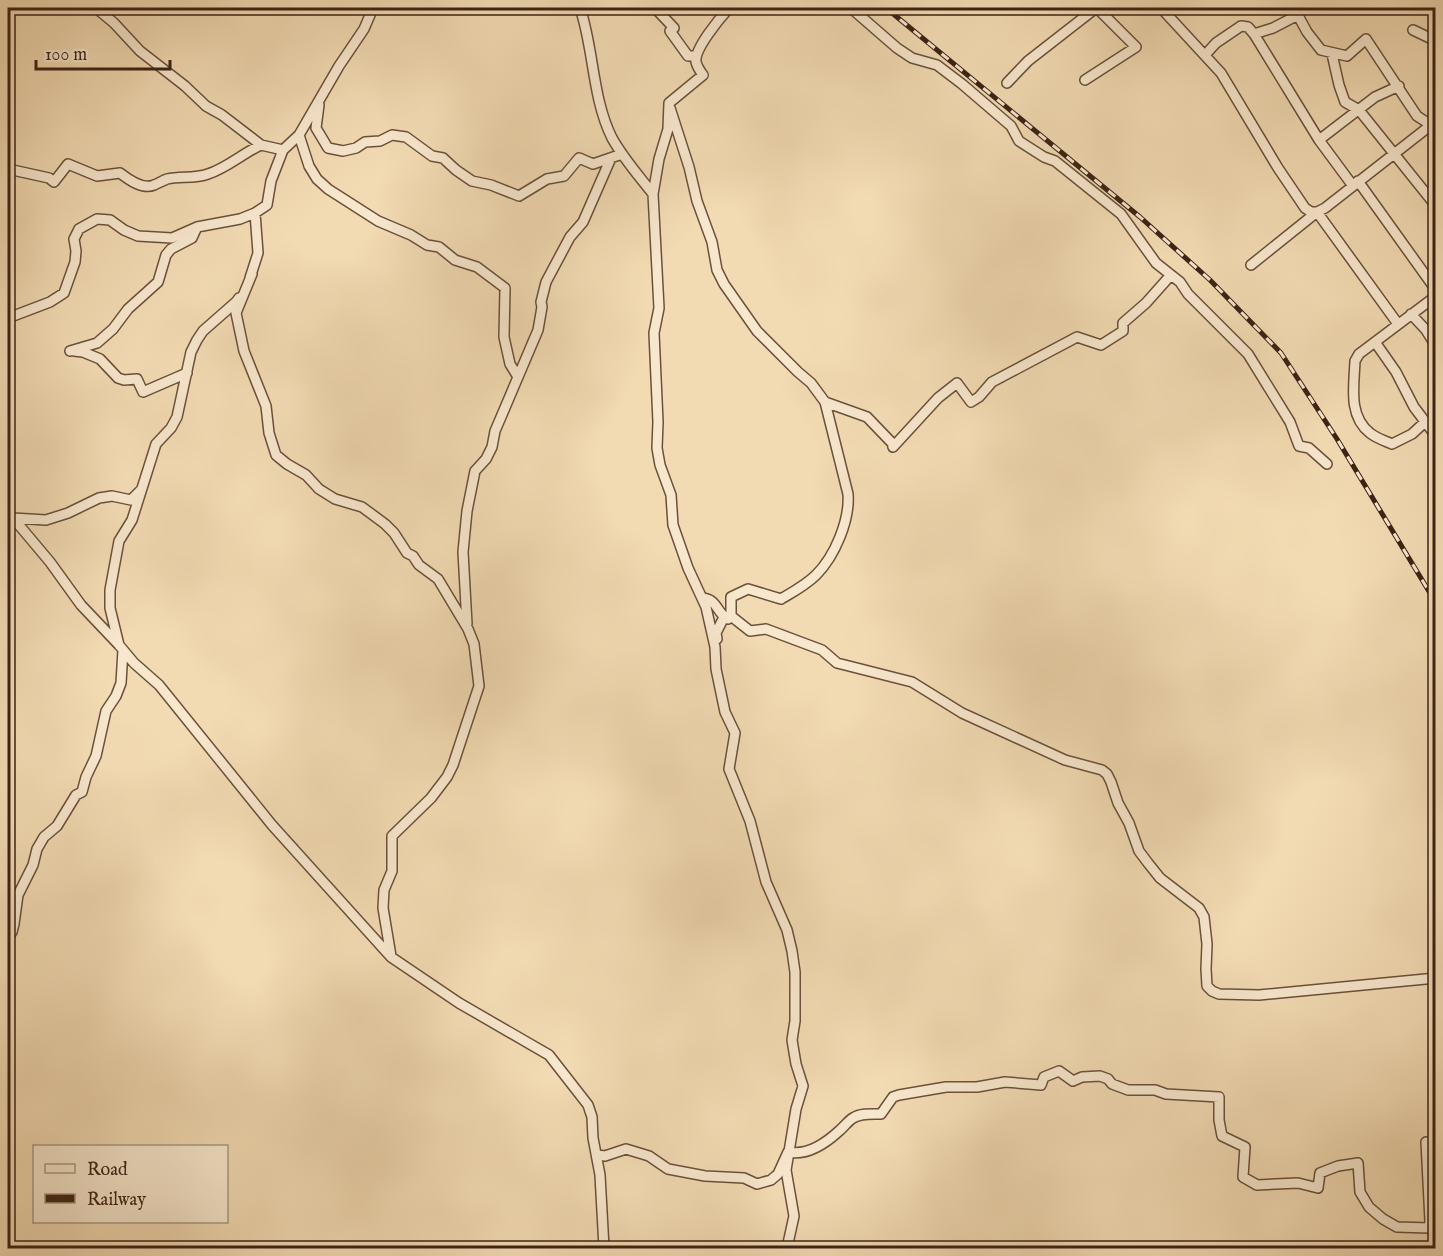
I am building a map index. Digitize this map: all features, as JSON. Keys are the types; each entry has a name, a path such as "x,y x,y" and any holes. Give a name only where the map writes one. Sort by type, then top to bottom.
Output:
{"street":[{"path":"8,13 14,8"},
{"path":"96,8 114,23 140,51 185,86 206,106 222,115 261,145 283,150"},
{"path":"580,8 603,115 622,154 653,194"},
{"path":"655,8 674,28 670,31 680,48 688,56 696,56"},
{"path":"729,8 712,28 696,56 696,63 703,75 669,103 668,129 658,159 653,194 658,308 654,333 658,400 657,448 660,465 671,495 673,525 688,568 706,607 725,712 735,734 729,769 750,821 766,882 787,930 792,951 795,972 795,1021 792,1040 795,1064 803,1086 786,1170 794,1216 788,1248"},
{"path":"851,8 897,48 912,58 937,65 962,84 1011,126 1019,141 1044,157 1055,161 1121,214 1156,263 1179,282 1188,294 1248,354 1290,422 1299,446 1309,448 1327,464"},
{"path":"1007,83 1028,61 1097,8 1136,47 1085,80"},
{"path":"1161,8 1221,73 1305,208 1311,212 1317,212"},
{"path":"8,318 50,302 64,292 75,262 74,239 79,230 97,219 110,220 138,236 172,238 197,227 240,219 267,205 271,181 283,150 299,135 369,10"},
{"path":"1251,265 1433,125 1417,116 1366,39 1347,56 1321,50 1307,32 1296,11 1273,28 1254,34"},
{"path":"1205,55 1216,43 1241,26 1248,27 1319,140 1355,183 1436,290"},
{"path":"1413,30 1436,41"},
{"path":"1332,54 1339,85 1346,102 1359,110 1436,206"},
{"path":"1319,140 1375,97 1399,86"},
{"path":"319,101 316,128 328,147 334,150 343,151 356,148 365,142 380,141 392,135 406,137 432,156 443,158 472,181 491,185 519,196 547,179 564,176 579,158 593,164 622,154"},
{"path":"669,103 697,201 712,242 717,270 724,284 757,331 811,382 825,402 849,505 841,532 823,567 810,580 781,599 748,589 731,597 727,616 716,633 715,647"},
{"path":"299,135 309,166 317,179 328,189 378,221 411,235 427,245 439,247 455,260 477,267 505,288 504,337 510,364 518,377"},
{"path":"8,169 49,178 54,182 68,164 97,177 120,173 130,181 146,186 167,179 206,175 261,145"},
{"path":"468,629 463,552 475,471 486,459 492,447 495,431 541,322 541,302 546,282 570,237 583,222 611,158"},
{"path":"1317,212 1398,324"},
{"path":"255,213 258,253 236,313 244,351 266,406 269,433 276,455 286,464 306,475 319,489 335,499 362,507 385,524 407,553 438,579 468,629 474,644 479,686 453,765 431,798 392,836 392,871 384,890 383,908 391,957"},
{"path":"187,373 143,392 137,379 118,378 100,359 84,352 70,351 97,343 113,329 128,309 151,291 158,282 166,255 171,249 192,238 197,227"},
{"path":"8,938 14,924 18,895 38,849 44,837 57,826 76,795 82,792 96,756 105,711 116,696 121,683 121,647 110,608 110,590 119,541 132,520 156,444 171,428 177,417 190,352 203,331 236,302 252,274"},
{"path":"825,402 867,417 892,443 893,447 929,407 957,383 971,402 979,397 992,382 1077,337 1101,345 1123,331 1123,323 1146,303 1170,276"},
{"path":"1425,422 1412,434 1392,444 1370,433 1357,417 1354,408 1355,361 1359,354 1436,296"},
{"path":"1411,314 1426,330 1436,346"},
{"path":"1375,342 1396,372 1414,407 1436,436"},
{"path":"10,515 46,520 68,513 99,498 112,496 130,500 142,489"},
{"path":"10,515 50,562 81,605 134,663 159,685 272,825 391,957 459,1003 549,1055 588,1105 597,1155 604,1248"},
{"path":"702,598 716,603 727,616 750,631 766,629 822,650 837,663 912,682 962,713 1065,760 1107,774 1139,851 1161,878 1199,908 1204,917 1207,944 1207,986 1212,992 1259,995 1436,978"},
{"path":"788,1152 796,1154 817,1147 830,1139 854,1117 863,1114 881,1114 893,1097 899,1095 946,1087 977,1087 1005,1082 1041,1085 1044,1077 1059,1071 1073,1081 1082,1077 1100,1076 1128,1090 1155,1090 1166,1094 1219,1097 1222,1136 1245,1147 1243,1177 1257,1185 1298,1182 1318,1188 1320,1173 1338,1166 1358,1163 1360,1192 1369,1207 1397,1227 1429,1228 1433,1220 1426,1142"},
{"path":"597,1155 605,1156 626,1149 649,1156 668,1170 705,1176 744,1178 757,1184 771,1180 778,1174 788,1152"}],"railway":[{"path":"886,8 1140,217 1210,280 1281,353 1337,439 1436,603"}]}
